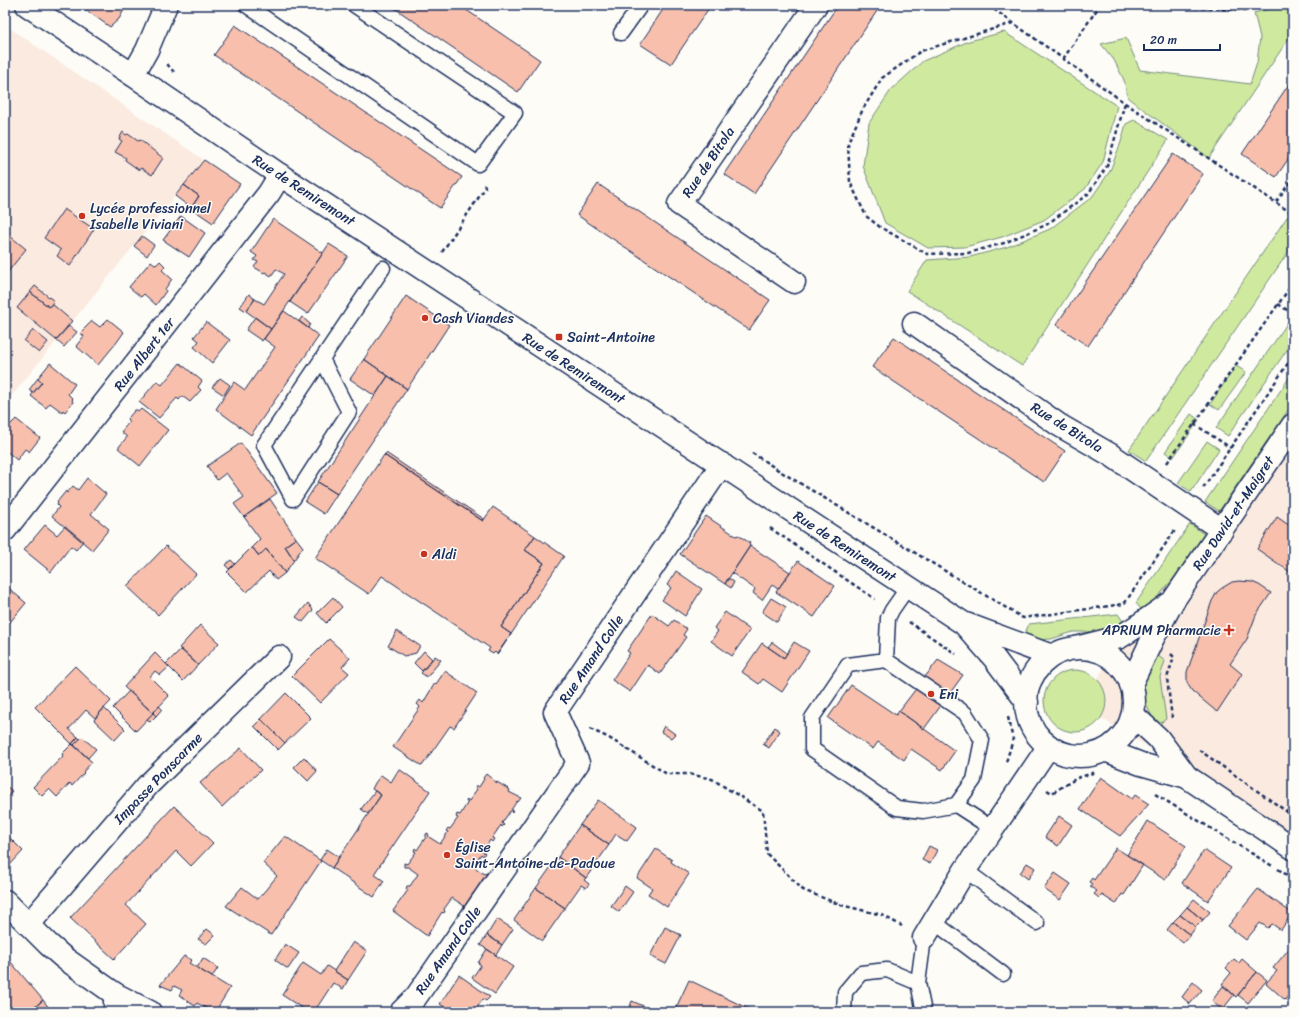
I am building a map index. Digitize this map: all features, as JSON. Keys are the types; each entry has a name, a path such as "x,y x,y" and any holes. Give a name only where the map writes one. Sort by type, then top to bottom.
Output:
{"street":[{"name":"Rue de Remiremont","path":"26,5 133,75 280,175 963,623 1052,656"},
{"path":"133,75 147,50 166,5"},
{"name":"Rue de Bitola","path":"794,282 679,204 816,5"},
{"name":"Rue Albert 1er","path":"5,530 269,193 280,175"},
{"name":"Rue de Bitola","path":"914,323 1059,425 1111,455 1222,530"},
{"name":"Rue David-et-Maigret","path":"1131,684 1153,638 1173,602 1293,425"},
{"name":"Rue Amand Colle","path":"401,1012 416,997 578,763 554,712 722,464"},
{"name":"Rue David-et-Maigret","path":"1076,648 1120,636 1173,602"},
{"name":"Rue de Remiremont","path":"963,623 994,658 1027,702"},
{"path":"1085,648 1102,653 1121,667 1131,684 1134,703 1133,715 1125,733 1104,760 1100,753 1087,756 1067,755 1058,752 1042,741 1032,727 1026,709 1027,691 1034,674 1052,656 1068,649 1085,648"},
{"name":"Impasse Ponscarme","path":"28,924 148,785 279,657"},
{"path":"1133,715 1158,738 1187,777"},
{"path":"929,930 965,870 1049,746"},
{"path":"1104,760 1141,764 1187,777 1293,848"},
{"path":"5,901 64,958 115,1003 150,1012"}],"lane":[{"path":"246,5 478,164 515,113 354,5"},
{"path":"621,33 641,5"},
{"path":"322,359 349,412 293,499 264,445 383,268"},
{"path":"886,660 888,618 908,587"},
{"path":"956,805 974,780 982,740 965,712 886,660 848,665 812,718 812,749 897,808 923,811 956,805 993,829"},
{"path":"965,870 1037,923"},
{"path":"924,1012 918,983 929,930 1003,974"},
{"path":"844,1012 845,992 861,973 887,970 918,983"}],"path":[{"path":"988,5 1125,103 1293,214"},
{"path":"1063,59 1100,5"},
{"path":"1131,5 1246,10 1263,5"},
{"path":"1013,23 921,50 882,78 863,109 848,143 850,182 866,216 880,227 927,254 968,253 1004,243 1046,225 1088,194 1107,166 1125,103"},
{"path":"165,62 177,76"},
{"path":"436,248 442,252 486,188 478,164"},
{"path":"1276,202 1293,178"},
{"path":"1153,483 1293,283"},
{"path":"1278,304 1293,314"},
{"path":"1194,424 1230,448"},
{"path":"749,452 1023,618"},
{"path":"1170,652 1174,657 1167,678 1173,724"},
{"path":"588,728 609,738 667,774 689,774 712,779 763,811 767,854 803,890 841,905 882,915 929,930"},
{"path":"1198,750 1293,816"},
{"path":"1044,788 1052,793 1104,760"},
{"path":"1151,792 1293,879"}],"shaded area":[{"name":"Lycée professionnel Isabelle Viviani","path":"5,25 204,160 5,404"},
{"path":"1293,380 1293,836 1080,705"}],"green space":[{"path":"1284,5 1293,5 1293,32 1209,158 1128,98 1124,80 1114,60 1101,44 1126,38 1140,70 1250,84 1257,63 1260,37 1254,13"},
{"path":"1004,32 1117,106 1103,162 1085,189 1044,220 1002,237 965,247 928,248 885,223 863,166 869,123 891,90 923,61 969,41"},
{"path":"1134,120 1168,140 1022,366 907,291 927,260 970,257 1007,247 1050,229 1092,197 1110,171 1126,124"},
{"path":"1287,217 1293,221 1293,245 1146,461 1129,450"},
{"path":"1290,319 1293,320 1293,341 1228,436 1216,428"},
{"path":"1236,366 1246,372 1219,410 1210,404"},
{"path":"1293,372 1293,403 1219,511 1205,502"},
{"path":"1191,414 1199,420 1173,458 1165,452"},
{"path":"1207,441 1219,449 1191,492 1178,483"},
{"path":"1190,524 1204,534 1173,579 1144,613 1136,603"},
{"path":"1118,614 1125,624 1104,632 1073,632 1051,639 1036,640 1023,637 1029,624"},
{"path":"1154,653 1165,661 1160,677 1166,719 1158,725 1147,706 1143,695 1145,676"},
{"path":"1075,670 1092,675 1097,679 1101,684 1106,701 1101,718 1097,723 1092,727 1075,732 1058,727 1053,723 1049,718 1044,701 1049,684 1053,679 1058,675"}],"building":[{"path":"79,5 122,5 120,8 124,10 119,19 110,27"},
{"path":"390,5 459,5 540,60 518,92"},
{"path":"666,5 711,5 671,64 640,44"},
{"path":"838,5 881,5 754,194 724,174"},
{"path":"235,25 462,177 440,208 214,55"},
{"path":"1293,78 1293,152 1276,177 1242,154"},
{"path":"123,132 138,141 140,140 163,158 152,175 141,168 139,170 125,160 126,158 115,152 122,141 119,139"},
{"path":"1173,154 1203,174 1088,346 1056,325"},
{"path":"204,160 240,184 213,223 191,208 199,196 184,185"},
{"path":"598,184 770,300 749,330 577,215"},
{"path":"184,185 199,196 191,208 175,196"},
{"path":"64,209 94,229 70,266 57,256 61,250 44,238"},
{"path":"181,216 205,233 189,257 163,240"},
{"path":"273,219 323,253 271,329 246,311 255,299 264,304 284,274 276,269 271,276 254,267 258,262 254,260 257,256 251,252"},
{"path":"5,232 26,249 7,273 5,271"},
{"path":"142,236 154,245 147,256 134,246"},
{"path":"329,244 348,256 308,314 290,302"},
{"path":"151,261 156,265 160,261 165,266 162,270 172,279 156,305 144,294 141,297 129,287"},
{"path":"35,286 54,301 49,307 30,292"},
{"path":"30,292 49,307 52,304 72,321 56,340 17,308"},
{"path":"249,294 255,299 246,311 240,307"},
{"path":"406,296 449,325 407,389 364,359"},
{"path":"284,311 319,336 251,435 216,409 234,382 245,390 275,347 264,339"},
{"path":"255,317 271,329 262,341 246,330"},
{"path":"302,317 310,324 308,328 299,321"},
{"path":"108,319 124,332 98,365 76,346 84,336 80,333 92,321 100,327"},
{"path":"206,322 230,340 212,363 194,347 199,341 194,337"},
{"path":"69,326 77,332 64,347 56,340"},
{"path":"33,330 48,342 39,353 24,341"},
{"path":"894,337 1065,451 1044,482 872,367"},
{"path":"364,359 388,376 375,396 350,379"},
{"path":"50,363 75,384 68,394 73,399 73,402 65,412 63,410 62,412 50,403 46,408 31,396 42,382 38,378"},
{"path":"180,363 202,381 198,387 201,390 190,402 182,396 179,400 177,398 159,418 139,402 157,381 162,385"},
{"path":"388,376 407,389 337,494 318,482"},
{"path":"38,378 42,382 33,393 29,390"},
{"path":"220,378 230,385 224,395 212,387"},
{"path":"141,409 168,430 140,466 118,448 127,437 121,432 129,422 127,419 135,410 139,411"},
{"path":"16,419 40,438 29,452 25,449 17,460 5,450 5,428 6,429"},
{"path":"241,443 277,493 244,517 234,504 244,497 226,473 217,480 207,466"},
{"path":"386,453 484,519 483,521 384,455"},
{"name":"Aldi","path":"384,455 483,521 493,507 535,536 525,550 544,563 501,627 511,634 497,654 495,652 493,654 488,651 490,648 382,576 369,594 315,558"},
{"path":"87,478 106,494 91,514 109,529 92,550 52,516 59,507 57,502 66,491 67,493 73,486 78,490"},
{"path":"318,482 337,494 324,514 305,502"},
{"path":"270,499 296,538 285,546 294,560 285,573 266,549 259,556 252,547 260,539 244,517"},
{"path":"706,516 736,536 738,535 750,543 750,546 725,584 680,554"},
{"path":"1277,517 1293,528 1293,574 1257,549"},
{"path":"45,525 57,535 65,526 83,541 76,550 71,546 51,572 24,550"},
{"path":"535,536 564,556 497,655 511,634 501,627 544,563 525,550"},
{"path":"296,538 303,547 294,560 285,546"},
{"path":"166,546 196,574 158,615 127,586"},
{"path":"750,546 790,572 778,589 772,585 762,600 753,593 755,589 732,573"},
{"path":"252,547 259,556 266,549 285,573 276,580 269,571 247,592 227,572"},
{"path":"231,560 235,564 229,569 225,565"},
{"path":"798,561 835,586 814,617 776,592"},
{"path":"676,571 702,589 685,616 662,600 671,588 667,585"},
{"path":"728,578 734,582 731,588 725,584"},
{"path":"1232,582 1252,582 1271,593 1256,615 1247,639 1230,664 1242,674 1217,712 1192,691 1187,683 1187,672 1212,601 1217,592"},
{"path":"5,585 26,603 6,627 5,626"},
{"path":"333,597 342,607 326,623 317,613"},
{"path":"771,598 786,607 777,622 762,612"},
{"path":"308,603 313,610 303,622 296,617"},
{"path":"725,612 750,630 732,656 711,641 718,631 714,628"},
{"path":"652,614 669,626 674,620 687,629 683,635 686,637 660,674 648,665 630,692 612,680 630,653 627,651"},
{"path":"200,625 219,643 198,665 179,648"},
{"path":"397,631 420,646 416,653 404,656 388,646"},
{"path":"329,639 350,658 342,667 349,673 320,703 292,676"},
{"path":"772,642 787,653 784,658 768,647"},
{"path":"794,642 809,651 782,692 763,679 759,684 742,672 762,643 784,658"},
{"path":"181,649 198,665 183,681 166,664"},
{"path":"424,651 432,659 422,671 414,663"},
{"path":"155,653 169,667 160,675 155,671 150,677 169,696 153,713 124,687"},
{"path":"435,656 441,660 427,677 421,673"},
{"path":"938,660 963,675 924,729 899,711"},
{"path":"75,666 111,701 95,718 86,710 69,729 78,737 72,744 35,707"},
{"path":"445,671 477,693 454,728 450,726 422,766 393,747 420,707 417,704 420,700 423,703 435,683 436,684"},
{"path":"851,685 896,715 899,711 955,751 942,770 911,749 904,760 878,742 873,749 828,718"},
{"path":"129,691 153,713 136,731 113,708"},
{"path":"286,693 311,718 285,743 261,719"},
{"path":"159,706 162,709 156,716 153,713"},
{"path":"104,708 125,729 115,740 94,720"},
{"path":"153,713 156,716 150,722 147,719"},
{"path":"261,719 285,743 278,750 254,726"},
{"path":"664,726 675,734 671,738 661,732"},
{"path":"775,727 780,731 769,748 763,744"},
{"path":"78,737 80,739 74,745 72,744"},
{"path":"82,737 96,749 88,758 74,745"},
{"path":"72,744 92,762 72,786 70,783 57,797 49,789 42,796 33,787 63,756 62,754"},
{"path":"241,748 261,770 222,807 200,783"},
{"path":"304,757 317,771 308,781 294,767"},
{"path":"399,769 430,791 374,874 384,881 374,897 332,868 381,795 372,789 375,783 381,775 391,782"},
{"name":"Église Saint-Antoine-de-Padoue","path":"486,774 497,783 510,790 509,792 521,798 511,810 513,810 512,813 510,811 502,823 504,825 502,827 501,825 492,838 494,839 492,842 490,840 483,852 485,853 483,856 481,854 473,866 484,874 487,873 487,876 485,876 476,890 478,891 476,893 474,892 466,904 467,908 452,898 444,909 445,912 442,912 427,936 393,911 408,890 406,889 407,886 410,886 418,874 408,867 404,867 404,863 407,864 416,852 414,851 415,848 417,850 426,837 426,834 428,833 429,837 440,844 448,832 446,831 448,828 450,829 458,818 456,817 457,814 460,815 468,802 466,802 467,799 469,801 477,789 475,788 476,785 479,787"},
{"path":"1101,777 1132,799 1135,795 1149,804 1120,836 1080,809"},
{"path":"5,785 12,791 5,799"},
{"path":"375,791 381,795 368,814 361,809"},
{"path":"598,800 637,827 627,841 616,834 609,845 580,825"},
{"path":"174,806 213,843 191,866 176,851 126,905 146,924 114,959 70,918"},
{"path":"1059,816 1072,825 1058,846 1045,837"},
{"path":"1148,821 1186,846 1165,880 1127,855"},
{"path":"580,825 609,845 586,878 558,857"},
{"path":"5,833 23,851 10,865 5,861"},
{"path":"285,836 321,861 271,935 226,906 242,887 258,899 277,876 263,863"},
{"path":"929,846 937,850 930,864 922,860"},
{"path":"1116,848 1143,865 1124,895 1122,894 1116,904 1102,895 1099,898 1094,894 1097,891 1090,887 1092,884 1089,882 1092,878 1094,880"},
{"path":"327,849 339,857 332,868 320,860"},
{"path":"656,849 672,860 671,862 689,874 667,907 648,894 652,888 637,878"},
{"path":"1204,850 1231,868 1208,901 1182,883"},
{"path":"558,857 586,878 584,880 589,884 586,888 581,885 565,908 536,888"},
{"path":"1027,863 1035,868 1028,879 1020,873"},
{"path":"1055,873 1071,884 1060,900 1044,889"},
{"path":"625,886 633,892 619,912 611,906"},
{"path":"536,888 565,908 542,941 514,920"},
{"path":"1258,889 1292,913 1281,930 1272,924 1268,928 1260,923 1246,940 1228,926"},
{"path":"1194,899 1210,912 1203,920 1187,907"},
{"path":"1187,907 1203,920 1196,927 1180,915"},
{"path":"1180,915 1196,927 1190,935 1173,922"},
{"path":"497,919 513,929 502,945 487,935"},
{"path":"1173,922 1190,935 1183,943 1167,930"},
{"path":"665,927 681,935 666,964 650,956"},
{"path":"207,929 215,935 206,944 198,939"},
{"path":"487,935 502,945 496,955 480,945"},
{"path":"353,942 367,951 348,980 334,971"},
{"path":"285,944 299,953 288,969 275,960"},
{"path":"1293,944 1293,990 1285,1000 1266,983 1277,971 1273,968"},
{"path":"487,949 513,967 495,994 472,978 481,965 478,963"},
{"path":"5,955 43,1000 29,1012 12,1012 5,1003"},
{"path":"184,956 192,960 189,963 230,988 215,1012 197,1003 195,1006 179,995 182,990 174,986 172,990 160,985"},
{"path":"203,958 218,968 212,977 197,968"},
{"path":"1234,959 1239,963 1242,959 1257,972 1236,997 1222,984 1231,973 1226,968"},
{"path":"303,963 321,975 327,966 348,980 343,989 333,983 314,1012 308,1012 282,995"},
{"path":"1257,972 1267,980 1248,1003 1238,995"},
{"path":"459,975 490,997 486,1001 483,999 474,1012 452,1012 440,1004"},
{"path":"689,980 755,1012 674,1012"},
{"path":"1193,982 1202,990 1190,1004 1182,997"},
{"path":"1223,986 1234,995 1222,1010 1212,1001"},
{"path":"43,1000 52,1012 29,1012"},
{"path":"632,1001 650,1009 648,1012 628,1012"},
{"path":"438,1008 443,1012 435,1012"}],"place":[{"name":"Lycée professionnel Isabelle Viviani","path":"82,216"},
{"name":"Cash Viandes","path":"425,318"},
{"name":"Saint-Antoine","path":"559,337"},
{"name":"Aldi","path":"424,554"},
{"name":"APRIUM Pharmacie","path":"1229,630"},
{"name":"Eni","path":"931,694"},
{"name":"Église Saint-Antoine-de-Padoue","path":"447,855"}]}
